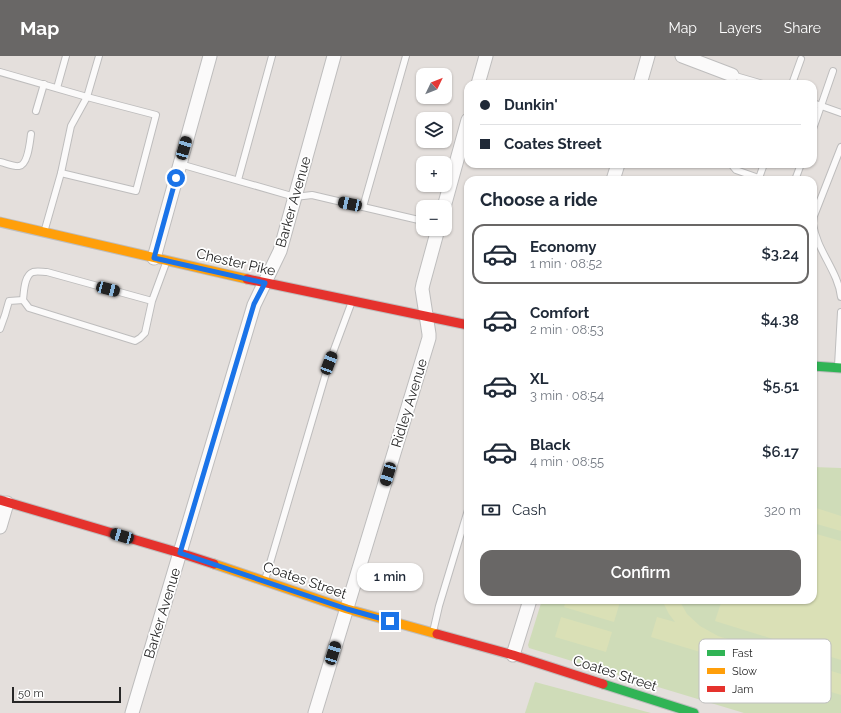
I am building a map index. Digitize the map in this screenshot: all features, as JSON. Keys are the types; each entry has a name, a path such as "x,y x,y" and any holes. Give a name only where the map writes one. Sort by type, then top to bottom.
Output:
{"street":[{"path":"154,258 210,56"},
{"name":"Barker Avenue","path":"132,713 254,304 280,251 334,56"},
{"path":"479,80 486,56"},
{"path":"641,80 648,56"},
{"path":"682,56 732,75"},
{"path":"446,200 464,134"},
{"name":"Chester Pike","path":"0,222 265,283 464,324"},
{"name":"Ridley Avenue","path":"315,713 429,338 422,284 436,236"},
{"path":"817,366 839,368"},
{"path":"0,527 4,502"},
{"name":"Coates Street","path":"4,502 180,553 347,609 513,655 694,713"},
{"path":"513,655 529,604"}],"lane":[{"path":"57,88 66,56"},
{"path":"44,232 61,173 71,126 87,97 99,56"},
{"path":"238,180 272,56"},
{"path":"363,207 406,56"},
{"path":"793,80 801,59"},
{"path":"817,118 833,71"},
{"path":"0,72 156,115 136,191 61,173"},
{"path":"732,75 746,80"},
{"path":"36,111 44,84"},
{"path":"817,104 841,113"},
{"path":"0,162 19,166 23,164 26,160 31,134"},
{"path":"817,208 841,147"},
{"path":"180,164 295,197 312,195 416,219"},
{"path":"734,168 753,176"},
{"path":"817,240 836,278 841,297"},
{"path":"152,301 47,272 34,272 30,274 27,278 23,300 29,308 135,341 145,333 152,301 167,261"},
{"path":"0,329 9,301 23,300"},
{"path":"265,581 329,363 352,301"},
{"path":"839,368 841,312"},
{"path":"433,632 439,606 464,523"}],"green space":[{"path":"817,467 841,468 841,713 744,713 711,703 831,703 831,639 699,639 699,699 529,648 528,645 541,604 817,604"},
{"path":"817,508 841,516 841,531 817,524"},
{"path":"817,534 841,541 841,660 831,657 831,639 773,639 715,621 721,604 817,604"},
{"path":"565,604 619,604 614,622 564,607"},
{"path":"664,604 681,604 687,614 700,626 718,636 728,639 699,639 699,652 651,637 657,617 675,622"},
{"path":"561,617 612,632 606,652 555,637"},
{"path":"831,671 841,674 841,695 831,692"},
{"path":"535,682 651,713 525,713"}],"traffic: fast":[{"path":"817,366 841,368"},
{"path":"603,684 694,713"}],"traffic: slow":[{"path":"0,222 247,279"},
{"path":"214,564 347,609 437,634"}],"traffic: jam":[{"path":"247,279 464,324"},
{"path":"0,500 214,564"},
{"path":"437,634 513,655 603,684"}],"route":[{"path":"176,178 154,258 265,283 254,304 180,553 347,609 390,621"}]}
